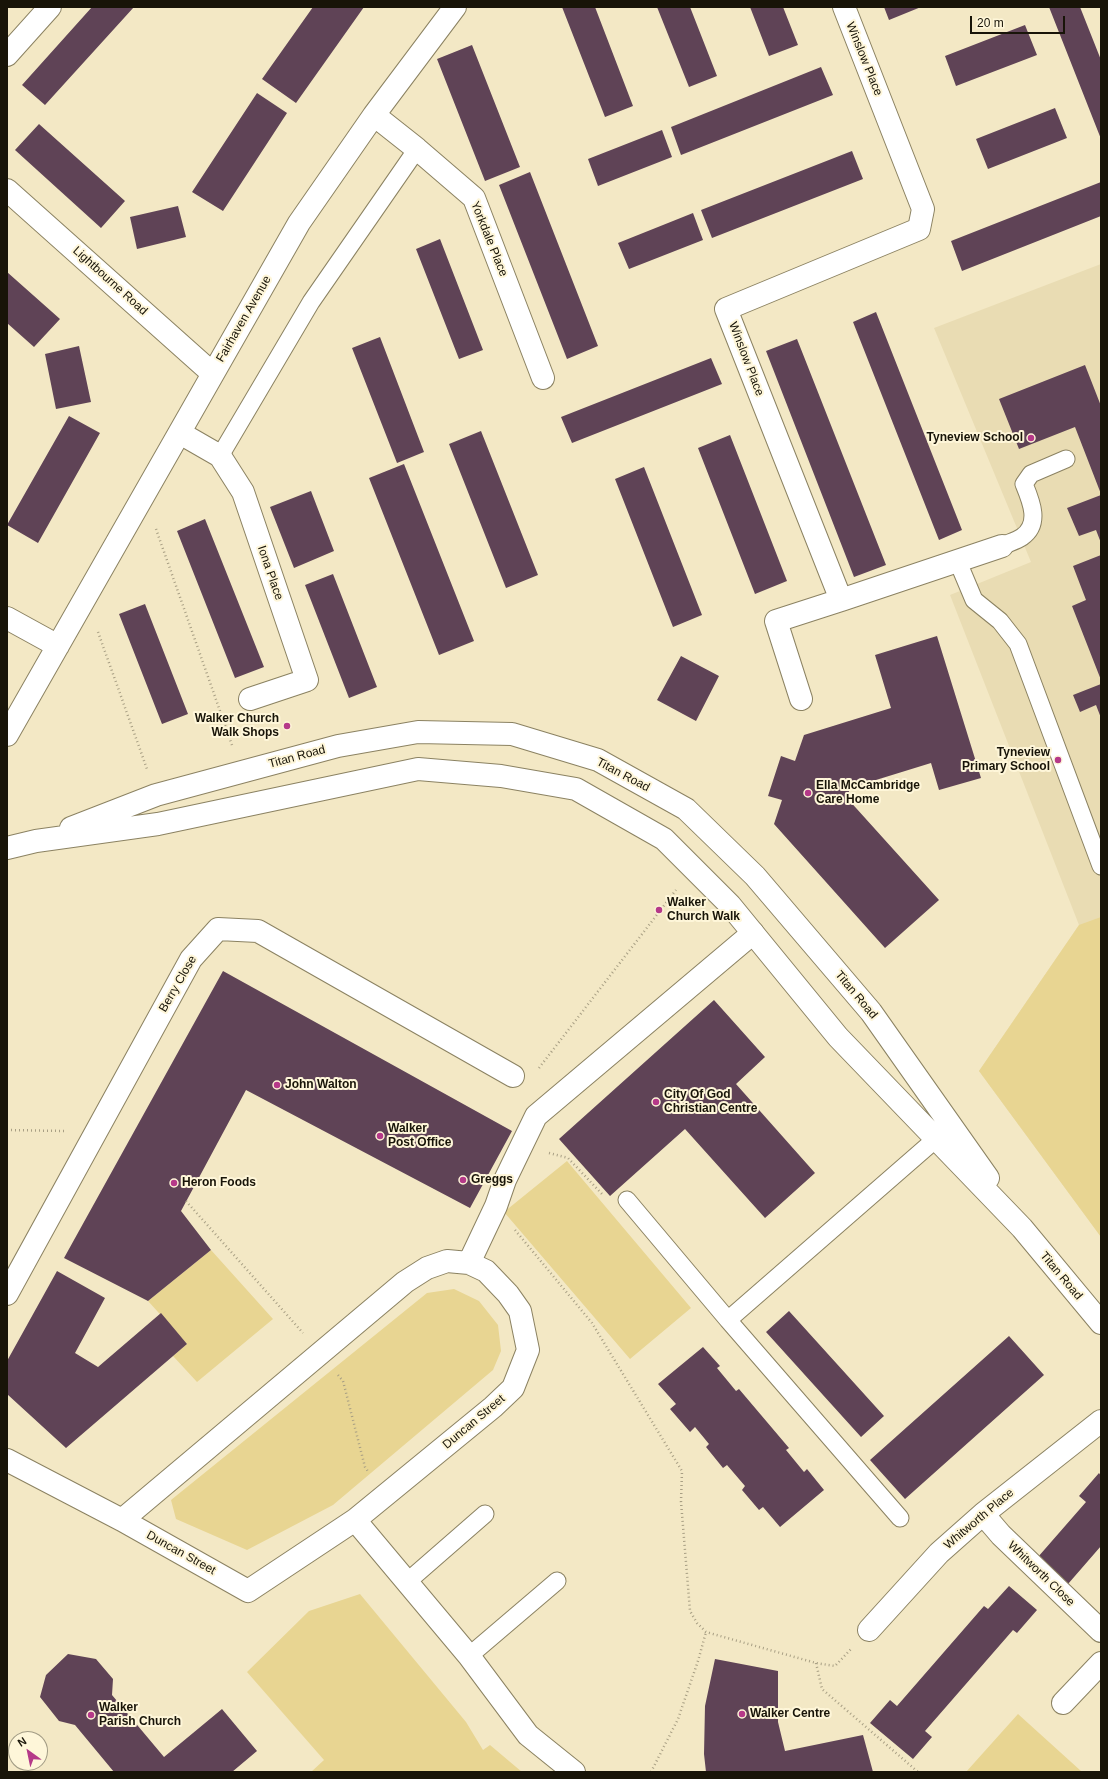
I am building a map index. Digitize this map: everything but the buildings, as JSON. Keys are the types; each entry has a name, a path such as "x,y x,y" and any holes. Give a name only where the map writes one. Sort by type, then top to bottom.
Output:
{"street":[{"path":"7,56 50,7"},
{"name":"Fairhaven Avenue","path":"7,735 180,433 212,373 299,223 374,115 455,7"},
{"name":"Winslow Place","path":"841,600 726,309 919,229 923,208 844,7"},
{"name":"Yorkdale Place","path":"374,115 417,149 474,198 543,378"},
{"name":"Lightbourne Road","path":"7,190 212,373"},
{"name":"Iona Place","path":"180,433 220,456 243,492 307,680 250,699"},
{"path":"801,699 776,621 958,562 1002,546"},
{"path":"7,618 58,646"},
{"name":"Titan Road","path":"36,841 156,795 338,746 418,732 512,734 598,760 686,810 755,876 871,1012 943,1132"},
{"name":"Titan Road","path":"7,848 36,841 158,824 418,769 502,776 576,789 664,839 730,905 838,1037 943,1132 1101,1323"},
{"name":"Berry Close","path":"7,1294 191,959 218,929 258,931 513,1076"},
{"path":"469,1264 496,1206 505,1180 536,1116 753,933"},
{"name":"Duncan Street","path":"7,1460 122,1520 248,1591 355,1520 493,1407 513,1388 528,1350 525,1328 520,1311 508,1294 486,1271 469,1264 447,1261 427,1268 405,1282 122,1520"},
{"name":"Whitworth Place","path":"869,1630 939,1553 983,1514 1101,1421"},
{"name":"Whitworth Close","path":"983,1514 1001,1535 1101,1631"},
{"path":"355,1520 469,1656 528,1734 574,1772"},
{"path":"1063,1703 1101,1663"}],"lane":[{"path":"220,456 311,302 417,149"},
{"path":"1002,546 1022,537 1031,528 1034,509 1024,484 1031,474 1066,459"},
{"path":"958,562 974,600 1000,621 1018,644 1101,866"},
{"path":"728,1320 943,1132"},
{"path":"627,1200 728,1320 900,1518"},
{"path":"407,1582 485,1514"},
{"path":"469,1656 557,1581"}],"path":[{"path":"134,514 155,524 241,772"},
{"path":"86,598 156,795"},
{"path":"536,1072 693,868"},
{"path":"7,1130 95,1133"},
{"path":"522,1146 568,1158 616,1209 627,1200"},
{"path":"186,1201 321,1353 343,1381 365,1467 384,1497"},
{"path":"496,1206 592,1323 682,1470 681,1502 690,1611 698,1623 706,1632 816,1663 835,1666 869,1630"},
{"path":"651,1772 678,1719 698,1661 706,1632"},
{"path":"816,1663 822,1689 918,1772"}],"shaded area":[{"name":"Tyneview Primary School","path":"1101,264 1101,1237 979,1071 1079,925 950,595 1031,562 934,328"},
{"path":"1101,917 1101,1237 979,1071 1079,925"},
{"path":"567,1161 691,1308 630,1359 504,1212"},
{"path":"211,1250 273,1319 197,1382 173,1356 187,1344 148,1301"},
{"path":"454,1289 479,1301 498,1325 501,1351 493,1370 333,1505 247,1550 176,1519 171,1500 427,1293"},
{"path":"360,1594 466,1722 483,1750 490,1745 522,1772 311,1772 324,1760 247,1672 309,1611"},
{"path":"1018,1714 1081,1771 966,1772"}],"place":[{"name":"Tyneview School","path":"1031,438"},
{"name":"Walker Church Walk Shops","path":"287,726"},
{"name":"Tyneview Primary School","path":"1058,760"},
{"name":"Ella McCambridge Care Home","path":"808,793"},
{"name":"Walker Church Walk","path":"659,910"},
{"name":"John Walton","path":"277,1085"},
{"name":"City Of God Christian Centre","path":"656,1102"},
{"name":"Walker Post Office","path":"380,1136"},
{"name":"Greggs","path":"463,1180"},
{"name":"Heron Foods","path":"174,1183"},
{"name":"Walker Centre","path":"742,1714"},
{"name":"Walker Parish Church","path":"91,1715"}]}
